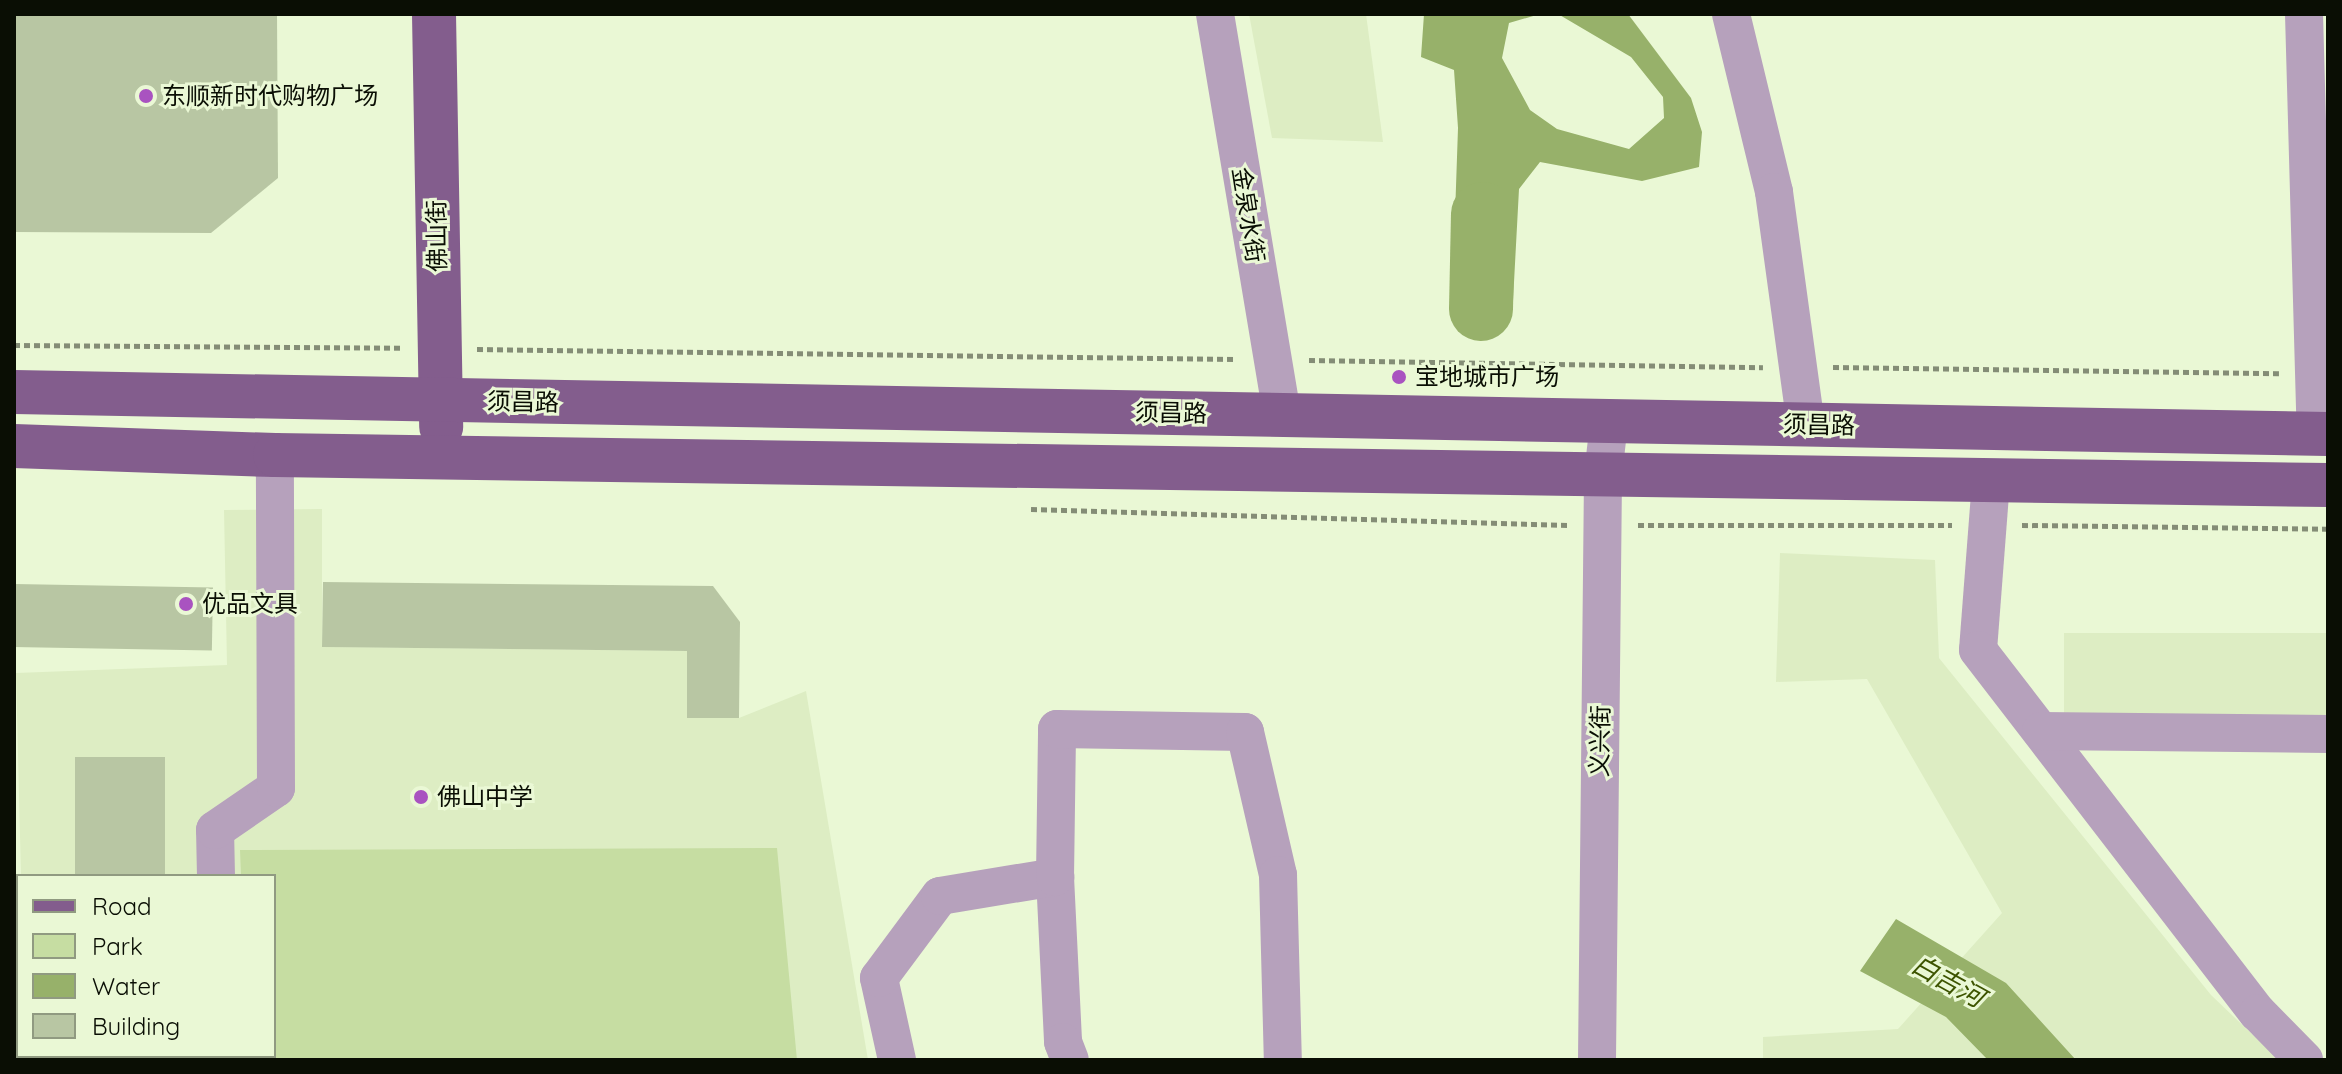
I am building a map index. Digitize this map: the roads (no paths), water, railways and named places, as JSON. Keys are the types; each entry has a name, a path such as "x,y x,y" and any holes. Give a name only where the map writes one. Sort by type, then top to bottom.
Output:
{"main road":[{"name":"佛山街","path":"434,14 439,400 443,457"},
{"name":"须昌路","path":"14,392 2322,434"},
{"path":"14,446 275,455 2328,485"}],"street":[{"name":"金泉水街","path":"1215,14 1282,415"},
{"path":"1731,14 1774,192 1806,425"},
{"path":"2304,14 2314,374 2322,434"},
{"name":"义兴街","path":"1597,1060 1603,475 1609,422"},
{"path":"216,874 215,830 276,788 275,455"},
{"path":"1991,481 1978,650 2258,1013 2304,1060"},
{"path":"1070,1060 1063,1042 1055,877 1057,729 1245,732 1278,875 1283,1060"},
{"path":"2041,731 2328,734"},
{"path":"897,1060 879,978 940,896 1055,877"}],"water":[{"path":"1424,14 1540,14 1509,23 1502,58 1530,110 1557,129 1629,149 1664,118 1663,97 1631,57 1558,14 1628,14 1691,98 1702,132 1699,167 1642,181 1540,162 1519,189 1513,301 1452,303 1458,128 1454,70 1421,57"},
{"name":"白吉河","path":"1896,919 2006,983 2076,1060 1988,1060 1946,1017 1860,971"}],"waterway":[{"path":"1481,309 1483,214"}],"place":[{"name":"东顺新时代购物广场","path":"146,96"},
{"name":"宝地城市广场","path":"1399,377"},
{"name":"优品文具","path":"186,604"},
{"name":"佛山中学","path":"421,797"}]}
